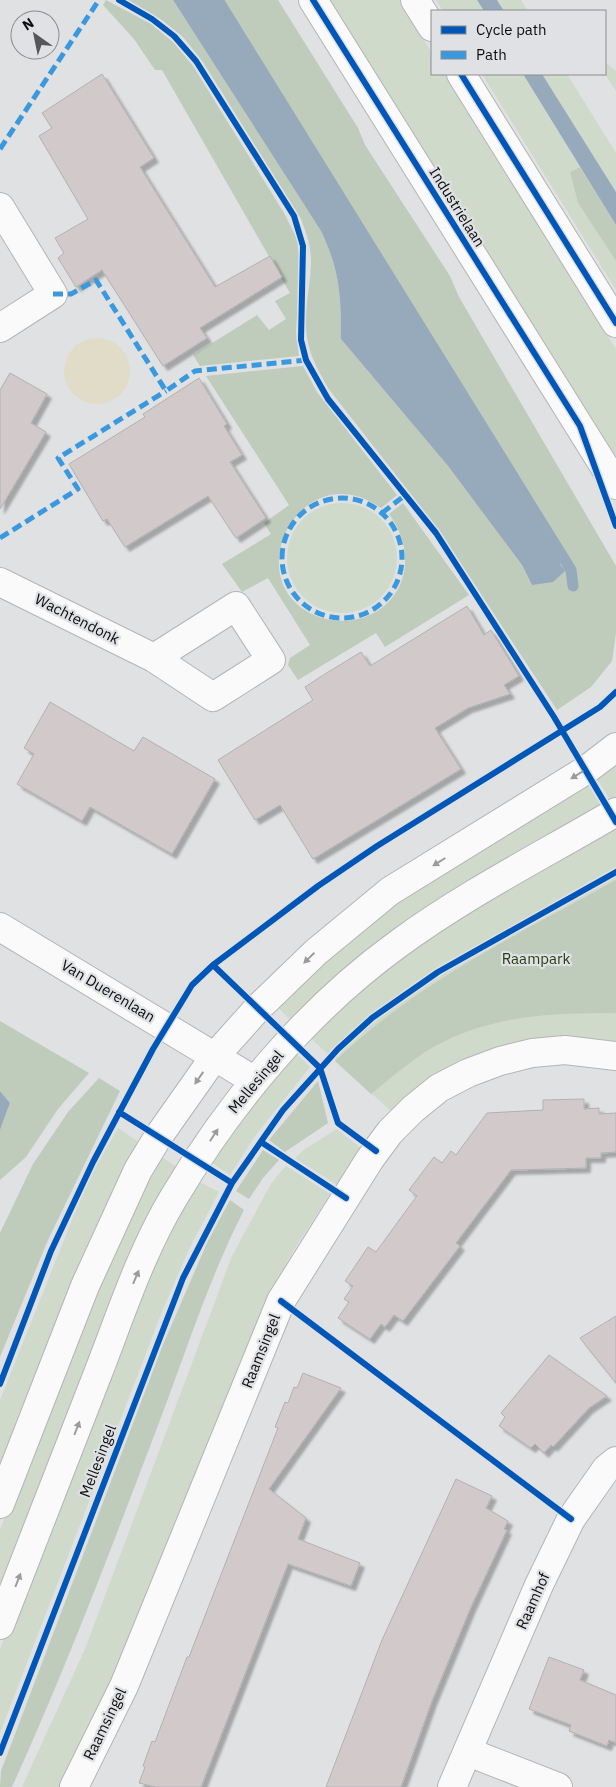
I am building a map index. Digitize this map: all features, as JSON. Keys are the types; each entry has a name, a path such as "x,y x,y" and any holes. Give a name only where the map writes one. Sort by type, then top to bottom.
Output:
{"street":[{"name":"Industrielaan","path":"314,0 616,485"},
{"path":"415,0 431,25"},
{"path":"462,75 616,323"},
{"path":"0,207 53,294 0,328"},
{"name":"Wachtendonk","path":"0,582 154,658"},
{"path":"0,1504 85,1286 138,1170 158,1137 214,1056 258,1008 316,952 390,891 586,770 616,747"},
{"name":"Mellesingel","path":"0,1625 137,1274 173,1198 224,1120 255,1081 315,1015 398,944 504,876 616,812"},
{"name":"Van Duerenlaan","path":"0,927 255,1081"},
{"name":"Raamsingel","path":"74,1787 124,1686 281,1301 370,1159 390,1132 413,1109 440,1088 468,1072 500,1061 532,1053 565,1050 616,1056"},
{"name":"Raamhof","path":"452,1787 539,1585 571,1519 606,1469 616,1461"},
{"path":"468,1752 558,1787"}],"green space":[{"path":"106,0 151,24 174,43 193,66 284,213 297,239 300,264 296,332 299,356 200,366 193,355 257,315 269,330 286,319 275,301 290,293 162,70 155,70 134,39 103,5"},
{"path":"128,0 173,0 321,231 336,271 341,310 341,339 448,466 522,565 532,585 564,562 215,0 278,0 358,128 365,145 450,276 459,297 616,566 616,633 612,661 591,687 557,710 439,530 328,388 319,371 311,354 306,332 311,255 301,219 203,62 183,37 162,20"},
{"path":"328,0 399,0 431,51 431,75 446,75 616,349 616,464"},
{"path":"436,0 477,0 483,10 442,10"},
{"path":"497,0 521,0 527,10 503,10"},
{"path":"606,63 616,71 616,91 606,75"},
{"path":"483,75 524,75 580,167 570,172 578,203 616,261 616,290"},
{"path":"543,75 568,75 616,153 616,192"},
{"path":"580,167 616,225 616,261 578,203 570,172"},
{"path":"303,366 317,392 397,495 381,508 352,495 325,496 303,509 287,529 279,553 281,578 294,601 319,617 340,621 368,616 387,604 396,593 405,567 402,540 389,514 403,503 469,595 385,647 376,633 298,680 288,665 290,658 310,645 268,578 242,592 222,564 271,534 264,523 289,505 206,376"},
{"path":"342,503 363,507 381,519 393,537 397,558 393,579 381,597 363,609 342,613 321,609 303,597 291,579 287,558 291,537 303,519 321,507"},
{"path":"616,760 616,801 612,803 594,774"},
{"path":"585,779 603,809 294,1024 274,1003 357,927"},
{"name":"Raampark","path":"616,821 616,1043 584,1038 553,1038 495,1049 441,1074 391,1111 307,1035 398,952"},
{"path":"616,880 616,1013 542,1016 494,1023 470,1030 425,1052 371,1094 335,1061 400,1007 434,984 505,941"},
{"path":"0,1021 89,1073 58,1109 26,1157 0,1180 0,1130 10,1103 0,1091"},
{"path":"292,1050 310,1067 255,1136 230,1175 208,1160"},
{"path":"99,1078 120,1091 48,1240 0,1357 0,1233 33,1164 68,1112"},
{"path":"318,1081 328,1123 285,1152 269,1140"},
{"path":"118,1128 143,1145 0,1484 0,1400 74,1215 94,1170"},
{"path":"337,1129 362,1149 337,1185 295,1158 305,1149"},
{"path":"263,1150 279,1160 263,1178 249,1199 236,1191"},
{"path":"158,1155 182,1170 0,1603 0,1530 79,1326"},
{"path":"286,1166 330,1194 295,1248 272,1289 107,1697 61,1787 22,1787 85,1649 232,1256 272,1182"},
{"path":"196,1180 219,1192 190,1247 163,1309 0,1733 0,1649 137,1297"},
{"path":"230,1200 244,1210 220,1261 199,1313 107,1559 52,1696 12,1787 0,1787 1,1771 162,1347 207,1243"}],"sand":[{"path":"97,338 110,341 120,348 127,358 130,371 127,384 120,394 110,401 97,404 84,401 74,394 67,384 64,371 67,358 74,348 84,341"}],"water":[{"path":"173,0 215,0 564,562 560,564 565,571 553,582 532,585 522,565 448,466 341,339 341,310 336,271 321,231"},
{"path":"477,0 497,0 503,10 483,10"},
{"path":"524,75 543,75 616,192 616,225"},
{"path":"0,1091 10,1103 0,1130"}],"building":[{"path":"102,74 154,158 140,167 215,287 270,256 282,277 200,328 207,338 163,366 102,270 76,287 58,258 64,253 55,238 88,219 39,136 52,128 42,113"},
{"path":"10,373 47,394 31,423 46,432 0,509 0,390"},
{"path":"199,378 227,424 224,426 242,455 230,462 266,518 236,538 208,496 125,547 107,519 103,521 69,464 145,417 143,414"},
{"path":"467,606 484,635 491,630 519,676 504,685 510,694 468,708 435,728 461,769 313,859 280,805 255,820 218,760 313,700 305,687 325,674 361,652 370,666"},
{"path":"50,702 134,751 143,737 215,779 172,854 90,807 82,821 17,784 34,754 24,748"},
{"path":"584,1099 584,1109 599,1108 599,1114 616,1113 616,1152 601,1153 601,1158 586,1158 586,1168 511,1170 456,1243 460,1246 403,1321 394,1315 385,1327 381,1324 370,1339 338,1318 349,1302 344,1299 353,1286 345,1281 368,1247 376,1252 417,1196 409,1190 434,1157 442,1163 451,1151 456,1155 487,1113 543,1110 543,1100"},
{"path":"616,1316 616,1383 580,1338"},
{"path":"549,1355 607,1396 589,1408 553,1447 551,1445 544,1453 535,1444 531,1448 499,1426 505,1417 501,1413"},
{"path":"303,1373 341,1388 269,1489 306,1518 298,1539 360,1563 351,1586 288,1564 201,1787 156,1787 139,1783 152,1741 155,1742 187,1657 189,1657 278,1428 275,1427 285,1402 288,1403 294,1387 297,1388"},
{"path":"456,1479 492,1496 486,1508 508,1521 504,1529 507,1530 471,1607 432,1701 401,1787 326,1787 382,1640"},
{"path":"549,1657 584,1670 580,1680 616,1695 616,1743 609,1740 607,1746 569,1731 571,1725 529,1709"}],"waterway":[{"path":"218,0 571,570 573,586"}],"marked path":[{"path":"0,149 99,0"},
{"path":"53,294 71,294 96,280 166,391 195,371 306,360"},
{"path":"0,538 78,489 58,458 166,391"},
{"path":"382,513 404,496"},
{"path":"342,498 365,503 375,508 384,516 392,525 397,535 402,558 397,581 392,591 384,600 375,608 365,613 342,618 319,613 309,608 300,600 292,591 287,581 282,558 287,535 292,525 300,516 309,508 319,503 342,498"}],"cycle path":[{"path":"119,0 152,19 174,36 196,61 294,216 303,246 301,340 306,360 328,399 436,533 554,717 616,822"},
{"path":"313,0 580,426 616,526"},
{"path":"462,75 616,323"},
{"path":"0,1384 51,1251 93,1162 153,1049 192,985 213,965 318,886 377,846 600,707 616,692"},
{"path":"0,1753 183,1278 232,1183 283,1110 338,1049 372,1018 438,972 616,872"},
{"path":"213,965 320,1068 338,1123 376,1151"},
{"path":"119,1112 232,1183"},
{"path":"261,1142 346,1198"},
{"path":"281,1301 571,1519"}]}
